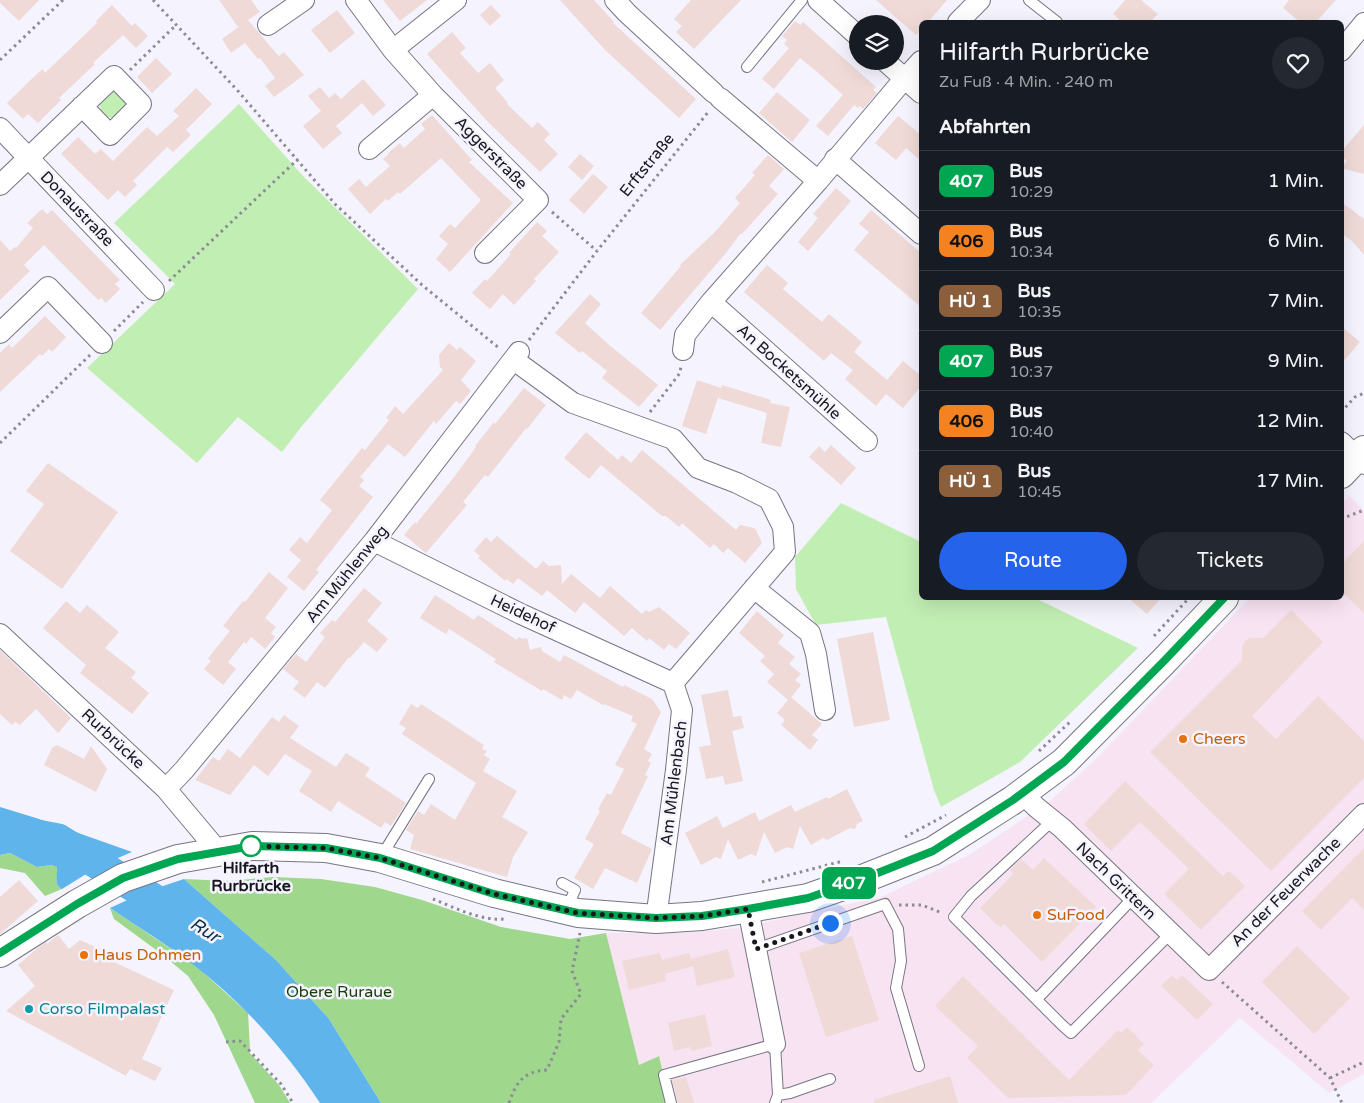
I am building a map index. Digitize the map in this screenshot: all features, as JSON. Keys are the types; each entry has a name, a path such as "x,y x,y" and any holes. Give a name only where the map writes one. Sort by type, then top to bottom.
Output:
{"main road":[{"path":"0,953 77,904 123,878 178,859 252,846 326,848 380,858 573,918 578,913 656,918 702,916 751,896 808,898 933,851 1023,794 1064,762 1222,600"}],"street":[{"path":"268,25 304,0"},
{"name":"Aggerstraße","path":"356,0 393,50 433,94 538,200 485,254"},
{"path":"393,50 456,0"},
{"path":"615,0 717,96 818,181"},
{"path":"818,0 849,28"},
{"path":"960,20 980,0"},
{"path":"1344,46 1364,23"},
{"path":"683,350 685,334 711,302 919,63"},
{"path":"894,70 919,91"},
{"path":"0,185 82,106 114,76 141,104 110,135 82,106"},
{"path":"370,149 433,94"},
{"name":"Donaustraße","path":"0,128 154,290"},
{"path":"834,159 919,232"},
{"path":"0,333 48,286 102,343"},
{"name":"An Bocketsmühle","path":"711,302 867,442"},
{"path":"517,356 573,403 673,439 698,468 738,483 769,499 784,527 785,552 674,683"},
{"name":"Am Mühlenweg","path":"166,789 184,770 374,541 517,356"},
{"name":"Heidehof","path":"374,541 521,614 674,683"},
{"path":"754,588 810,633 816,654 825,710"},
{"name":"Rurbrücke","path":"0,634 166,789 218,851"},
{"name":"Am Mühlenbach","path":"656,918 682,710 674,683"},
{"name":"Nach Grittern","path":"1023,794 1208,970"},
{"name":"An der Feuerwache","path":"1208,970 1364,814"},
{"path":"751,896 756,949 775,1044"}],"lane":[{"path":"746,67 802,0"},
{"path":"1029,0 1054,20"},
{"path":"380,858 429,779"},
{"path":"1052,821 971,896 954,917 1071,1033 1170,934"},
{"path":"562,883 575,890 573,918"},
{"path":"1037,1000 1133,898"},
{"path":"756,949 885,904 898,930 901,961 896,988 919,1066"},
{"path":"671,1103 664,1075 775,1044 777,1099 830,1079"}],"path":[{"path":"0,60 63,0"},
{"path":"153,0 238,91 335,204 422,286 517,356"},
{"path":"119,81 176,25"},
{"name":"Erftstraße","path":"517,356 717,96"},
{"path":"538,200 597,251"},
{"path":"638,427 680,373 683,350"},
{"path":"1344,409 1355,397 1364,393"},
{"path":"1344,518 1364,510"},
{"path":"1153,638 1187,600"},
{"path":"1037,754 1074,719"},
{"path":"897,842 953,811"},
{"path":"751,896 846,860"},
{"path":"424,895 461,911 498,920 507,919"},
{"path":"885,904 922,905 954,917"},
{"path":"509,1103 514,1088 524,1076 538,1070 547,1070 559,1042 561,1020 581,994 572,971 573,918"},
{"path":"1208,970 1330,1078 1342,1103"},
{"path":"226,1042 240,1041 281,1084 293,1103"},
{"path":"1330,1078 1364,1062"}],"shaded area":[{"path":"1349,496 1364,510 1364,1074 1329,1093 1240,1018 1151,1103 670,1103 658,1056 639,1065 606,933 681,933 739,928 881,897 969,855 1049,802 1097,758 1248,600 1344,600 1344,501"}],"green space":[{"path":"114,90 126,100 127,106 117,118 106,117 102,113 99,103 108,91"},
{"path":"239,104 303,176 418,289 282,452 238,417 197,463 87,368 175,284 114,223"},
{"path":"841,503 919,541 919,600 1039,600 1138,648 1020,762 941,807 934,790 886,617 816,625 796,589 795,557"},
{"path":"10,853 37,867 52,865 58,867 57,882 62,889 45,896 25,873 0,868 0,855"},
{"name":"Obere Ruraue","path":"273,877 321,879 375,887 422,900 501,927 570,939 606,933 639,1065 659,1056 670,1103 381,1103 329,1019 276,960 184,879 230,881"},
{"path":"110,908 195,965 248,1013 250,1050 248,1051 279,1085 290,1103 255,1103 214,1015 188,976 114,919"}],"water":[{"path":"0,807 132,852 99,866 62,889 57,882 57,867 52,865 37,867 10,853 0,855"},
{"path":"184,879 276,960 329,1019 381,1103 320,1103 293,1065 263,1029 230,996 185,958 110,908 145,892"}],"building":[{"path":"0,0 39,0 19,21 0,3"},
{"path":"219,0 251,0 260,12 238,27"},
{"path":"383,0 427,0 400,21"},
{"path":"560,0 594,0 613,23 696,99 679,118 605,50"},
{"path":"691,0 741,0 694,49 676,32 682,26 674,19"},
{"path":"876,0 947,0 930,20 919,20 919,32 916,35 904,24 904,15 893,15"},
{"path":"1125,0 1141,0 1158,14 1152,20 1120,20 1113,14"},
{"path":"1289,0 1336,0 1318,20 1298,20 1283,8"},
{"path":"112,5 132,26 135,23 148,36 136,48 123,35 59,98 61,100 38,123 28,114 23,119 7,103 42,69 45,73 97,23 96,21"},
{"path":"491,5 501,16 490,26 480,15"},
{"path":"337,10 355,33 330,53 311,30"},
{"path":"248,20 279,56 284,52 304,75 274,97 265,86 275,78 260,58 258,59 245,43 231,53 222,39"},
{"path":"795,21 800,25 803,22 849,63 849,70 857,70 876,87 873,90 877,93 863,109 860,106 858,108 854,105 828,136 816,126 843,95 815,70 800,58 774,89 762,79 789,48 784,44 787,40 782,36"},
{"path":"452,32 466,48 460,53 478,73 490,63 504,80 495,88 507,104 532,128 538,122 550,134 544,140 558,154 540,172 487,121 427,54"},
{"path":"156,58 172,74 152,93 137,77"},
{"path":"363,79 386,105 373,116 362,103 336,126 342,133 323,149 303,126 321,111 308,96 320,87 329,98 335,93 341,99"},
{"path":"196,88 212,104 186,130 191,135 173,152 167,147 133,181 137,185 125,197 118,190 108,200 61,154 78,137 95,154 101,149 113,161 147,127 157,136 179,116 173,111"},
{"path":"777,92 810,120 792,142 759,113"},
{"path":"432,115 472,160 469,162 513,203 450,272 436,259 448,244 439,236 450,224 455,228 481,200 441,158 400,194 398,192 388,201 386,199 370,214 348,189 359,179 366,187 390,166 383,159 400,143 404,148 425,129 421,124"},
{"path":"898,116 919,133 919,159 906,148 896,160 875,143"},
{"path":"1364,125 1364,174 1344,169 1344,164 1347,161 1344,158 1344,148"},
{"path":"580,154 594,166 582,180 568,167"},
{"path":"768,155 784,169 769,186 778,194 741,233 660,330 641,313 680,265 715,232 740,203 735,198 755,175 752,173"},
{"path":"593,174 608,187 584,214 569,200"},
{"path":"836,188 851,201 808,251 798,242 818,218 813,214"},
{"path":"1344,204 1364,219 1364,255 1344,235"},
{"path":"42,209 47,214 52,210 120,280 115,284 120,289 106,303 101,298 98,300 44,245 24,265 30,271 0,300 0,240 10,251 16,248 33,228 27,223"},
{"path":"871,210 919,251 919,305 854,250 869,232 859,224"},
{"path":"537,222 547,231 542,236 559,252 534,279 536,281 514,305 503,294 490,309 472,293 485,279 487,281"},
{"path":"767,265 788,283 783,289 822,322 829,314 862,342 854,352 887,380 903,361 919,374 919,388 903,408 886,394 876,406 845,379 853,370 831,353 824,361 744,292"},
{"path":"590,294 601,304 585,323 658,385 639,407 602,378 607,371 555,333"},
{"path":"45,316 66,337 52,352 49,349 42,356 40,354 0,392 0,353 9,344 12,348"},
{"path":"1344,329 1360,342 1344,361"},
{"path":"449,343 457,350 460,347 476,361 461,380 471,391 460,404 456,401 436,424 434,421 405,457 388,444 360,477 364,480 359,486 373,497 316,570 319,572 304,591 287,577 301,560 289,550 300,537 307,543 332,510 320,500 362,448 365,450 389,420 386,418 395,406 403,414 443,370 440,367 439,355"},
{"path":"697,380 721,388 706,434 682,426"},
{"path":"722,385 771,400 770,403 790,407 781,447 761,443 767,413 718,398"},
{"path":"524,388 546,405 488,477 485,475 463,502 467,505 426,553 404,535 415,522 416,524 455,476 494,422 495,424"},
{"path":"586,432 618,460 622,455 631,463 642,450 736,530 740,525 754,528 762,543 745,563 728,548 723,553 714,544 710,548 682,523 679,527 666,516 662,516 601,465 589,479 564,458"},
{"path":"831,445 856,468 841,485 809,457 819,446 825,452"},
{"path":"48,463 118,512 62,589 10,551 44,504 26,491"},
{"path":"497,536 536,569 543,561 549,566 561,565 562,584 571,574 600,598 610,586 642,614 646,610 649,612 659,607 690,633 676,649 669,644 664,650 649,638 647,641 632,628 624,636 584,602 575,613 547,590 542,596 518,578 513,584 507,579 505,581 478,558 480,556 474,551 486,537 491,542"},
{"path":"1364,541 1364,613 1344,594 1344,562"},
{"path":"269,572 288,588 265,618 276,627 271,633 275,637 265,649 251,637 246,644 244,642 228,662 236,669 223,685 204,669 211,661 208,658 230,631 223,626"},
{"path":"364,588 382,603 367,621 388,639 377,652 364,642 349,657 325,688 317,682 305,698 293,689 299,682 283,669 296,654 306,662 325,637 320,633 332,620 335,622"},
{"path":"435,595 474,620 478,615 517,640 518,637 527,638 530,650 541,647 542,651 560,662 564,655 623,687 624,685 652,699 661,712 644,749 652,754 648,761 651,763 645,775 648,776 621,833 652,849 637,883 605,868 593,889 574,878 594,844 585,839 600,811 598,809 607,793 611,795 624,769 615,765 637,724 631,721 633,716 603,705 577,690 571,699 564,695 562,700 543,689 542,691 494,662 496,659 449,629 446,634 420,618"},
{"path":"1130,600 1159,600 1147,614"},
{"path":"66,601 80,613 87,605 119,632 105,648 136,672 131,678 149,693 132,714 80,673 86,665 43,628"},
{"path":"1291,610 1323,642 1252,716 1276,739 1318,696 1364,741 1364,778 1271,871 1150,752 1242,660 1242,646 1245,641 1250,638 1263,638"},
{"path":"757,611 784,635 778,643 795,657 789,664 801,674 795,680 801,685 791,697 822,724 812,735 818,740 810,750 781,725 785,720 777,713 788,700 767,682 774,674 760,661 765,656 739,633"},
{"path":"873,632 890,720 854,727 837,639"},
{"path":"0,650 71,718 58,733 36,709 20,725 15,722 12,725 0,714"},
{"path":"728,690 733,717 741,716 744,728 732,731 743,781 725,785 723,776 706,779 699,747 711,745 701,695"},
{"path":"411,704 418,708 421,704 484,745 482,749 487,751 484,755 490,759 483,771 517,791 502,817 528,832 513,857 507,877 410,849 414,835 406,830 418,811 424,815 431,804 455,820 476,783 402,734 406,728 399,724"},
{"path":"284,715 299,726 290,738 336,767 346,753 370,768 365,776 406,803 391,826 385,822 381,828 338,801 331,812 299,791 312,771 285,754 268,776 254,765 230,795 195,780 213,757 219,761 228,749 240,758 272,717 279,722"},
{"path":"57,745 84,759 91,746 107,769 96,792 44,765 52,748"},
{"path":"1125,781 1223,876 1229,871 1245,886 1201,930 1164,894 1189,869 1140,822 1111,851 1084,824"},
{"path":"847,789 863,821 857,824 855,829 850,828 827,840 823,838 811,845 800,826 793,849 787,847 775,853 764,832 756,856 751,854 738,860 728,839 721,859 716,857 701,865 685,833 717,816 723,828 755,812 759,821 791,805 795,812"},
{"path":"1364,848 1364,910 1352,898 1321,930 1302,911"},
{"name":"SuFood","path":"1044,858 1096,907 1042,962 1004,924 1001,927 998,926 980,908 1013,874 1010,870 1021,859 1033,870"},
{"path":"19,880 38,901 0,934 0,897"},
{"path":"58,935 69,949 80,940 117,957 114,962 174,990 142,1059 162,1068 155,1081 130,1069 126,1076 6,1011 35,986 18,965 40,946 46,942 47,944"},
{"path":"852,936 879,1020 826,1037 799,953"},
{"path":"1297,946 1350,998 1314,1034 1262,982"},
{"path":"728,949 735,977 697,986 693,966 665,974 666,981 629,990 622,961 660,953 662,960 689,953 691,959"},
{"path":"1172,975 1177,980 1182,975 1213,1004 1197,1020 1161,986"},
{"path":"963,976 1069,1080 1118,1030 1121,1033 1127,1027 1144,1044 1138,1050 1154,1065 1126,1095 1008,1098 967,1058 978,1046 935,1006"},
{"path":"705,1014 712,1046 691,1051 690,1047 674,1051 668,1023"},
{"path":"950,1076 958,1103 874,1103 874,1100"},
{"path":"686,1077 694,1103 678,1103 672,1080"}],"waterway":[{"name":"Rur","path":"0,828 58,839 179,915"}],"bus line":[{"name":"407","path":"0,953 77,904 123,878 178,859 252,846 326,848 380,858 494,894 578,913 656,918 702,916 808,898 933,851 1013,800 1064,762 1222,600"}],"place":[{"name":"Cheers","path":"1183,739"},
{"name":"Hilfarth Rurbrücke","path":"251,846"},
{"name":"SuFood","path":"1037,915"},
{"name":"Haus Dohmen","path":"84,955"},
{"name":"Corso Filmpalast","path":"29,1009"}],"route":[{"path":"251,846 326,848 380,858 494,894 578,913 656,918 702,916 748,909 756,949 830,923"}]}
